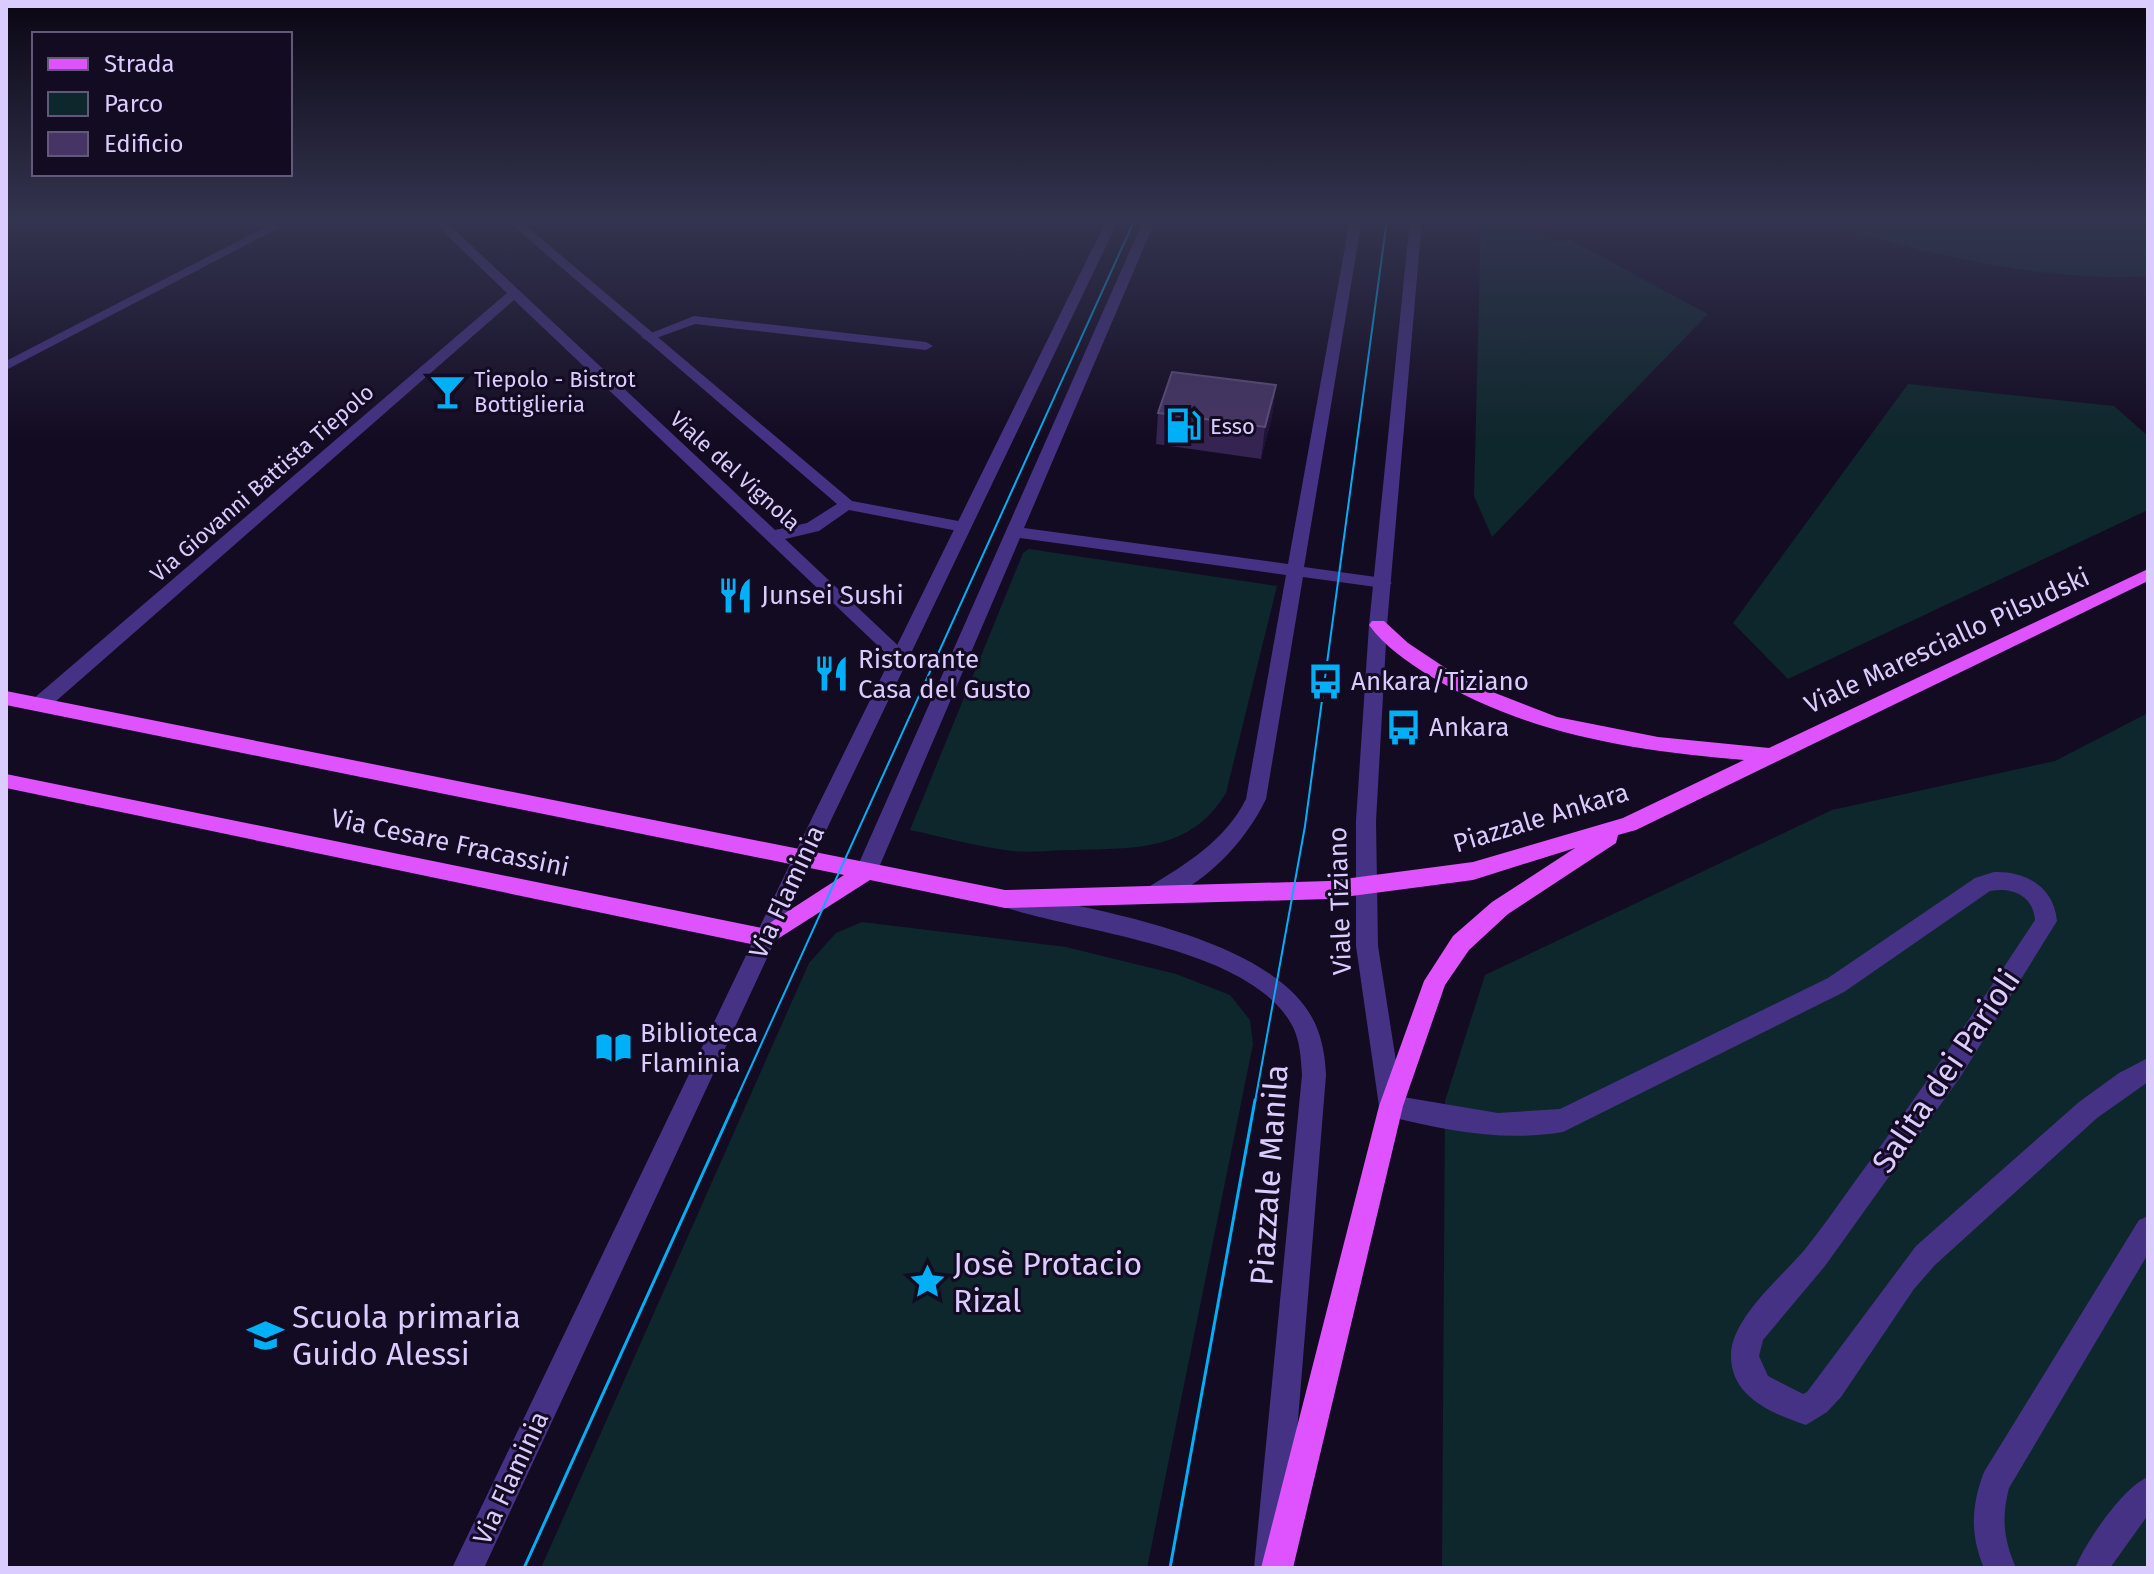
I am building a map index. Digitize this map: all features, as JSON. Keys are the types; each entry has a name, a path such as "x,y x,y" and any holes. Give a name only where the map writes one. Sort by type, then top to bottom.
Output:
{"main road":[{"name":"Viale Maresciallo Pilsudski","path":"1768,755 2148,574"},
{"path":"1378,625 1409,656 1436,673 1544,721 1617,740 1662,747 1768,755"},
{"name":"Via Cesare Fracassini","path":"6,698 804,858"},
{"name":"Piazzale Ankara","path":"1365,884 1473,871 1629,824 1768,755"},
{"name":"Via Cesare Fracassini","path":"6,781 765,938"},
{"path":"1391,1106 1435,981 1461,943 1500,908 1629,824"},
{"name":"Piazzale Manila","path":"804,858 1005,899 1329,890 1365,884"},
{"path":"765,938 866,872"},
{"name":"Viale Tiziano","path":"1277,1568 1391,1106"}],"street":[{"path":"6,366 148,292"},
{"name":"Viale del Vignola","path":"596,292 846,504 900,518 963,527"},
{"name":"Via Flaminia","path":"468,1568 765,938 1077,292"},
{"path":"866,872 1119,292"},
{"path":"1155,894 1203,864 1249,818 1256,799 1344,292"},
{"name":"Viale Tiziano","path":"1391,1106 1367,946 1366,821 1378,625 1409,292"},
{"name":"Viale del Vignola","path":"513,294 774,535 900,657"},
{"name":"Via Giovanni Battista Tiepolo","path":"40,704 513,294"},
{"path":"648,337 694,320 926,346"},
{"path":"774,535 798,533 823,525 846,504"},
{"path":"1016,532 1383,583"},
{"name":"Salita dei Parioli","path":"1391,1106 1466,1123 1522,1127 1563,1120 1836,985 1991,880 2014,882 2033,891 2044,905 2046,921 1952,1068 1834,1232 1750,1333 1745,1356 1749,1373 1758,1386 1782,1402 1806,1410 1828,1391 1915,1266 2052,1139 2148,1069"},
{"name":"Piazzale Manila","path":"1005,899 1081,917 1218,957 1256,976 1275,990 1297,1013 1306,1029 1314,1075 1270,1568"},
{"path":"2000,1568 1988,1545 1987,1515 1995,1483 2148,1229"},
{"path":"2091,1568 2125,1518 2148,1492"}],"green space":[{"path":"1479,292 1668,292 1708,314 1492,537 1474,496"},
{"path":"1908,384 2114,406 2148,436 2148,510 1788,679 1733,623"},
{"path":"1029,549 1277,586 1226,793 1196,827 1159,843 1139,847 1020,852 910,830 1023,553"},
{"path":"2148,713 2148,1568 1442,1568 1445,1101 1485,975 1832,810 2055,761"},
{"path":"862,922 1066,947 1176,974 1230,995 1250,1020 1253,1044 1147,1568 541,1568 809,963 836,933"}],"building":[{"path":"1172,372 1276,385 1265,427 1158,413"}],"tram line":[{"path":"735,1102 1102,292"},
{"path":"1255,1102 1305,826 1377,292"},
{"path":"524,1568 736,1100"},
{"path":"1170,1568 1255,1100"}],"place":[{"name":"Tiepolo - Bistrot Bottiglieria","path":"448,392"},
{"name":"Esso","path":"1184,426"},
{"name":"Junsei Sushi","path":"735,595"},
{"name":"Ristorante Casa del Gusto","path":"832,674"},
{"name":"Ankara/Tiziano","path":"1325,681"},
{"name":"Ankara","path":"1403,727"},
{"name":"Biblioteca Flaminia","path":"614,1048"},
{"name":"Josè Protacio Rizal","path":"927,1282"},
{"name":"Scuola primaria Guido Alessi","path":"266,1335"}]}
